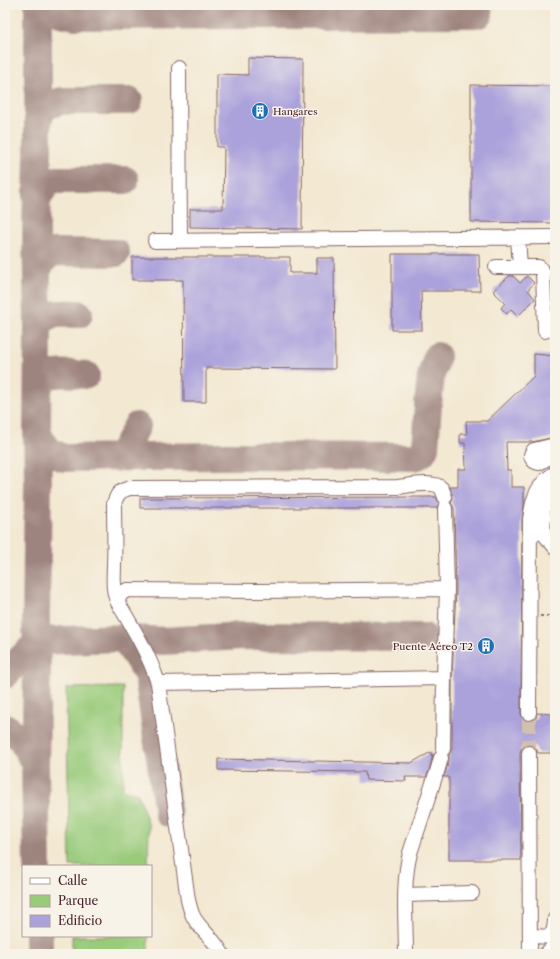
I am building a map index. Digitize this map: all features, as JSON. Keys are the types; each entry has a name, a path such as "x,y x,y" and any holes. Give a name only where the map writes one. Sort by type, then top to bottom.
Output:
{"lane":[{"path":"179,68 180,241"},
{"path":"518,237 520,268"},
{"path":"155,241 555,237"},
{"path":"496,267 539,267 543,272 545,331"},
{"path":"555,445 534,450 531,455 533,461 538,463 555,454"},
{"path":"529,545 544,507 548,489 555,473"},
{"path":"529,714 530,519 533,502 537,491 543,483 555,473"},
{"path":"222,954 215,943 195,921 191,912 188,900 158,683 145,650 114,594 114,504 116,496 125,489 398,487 427,484 436,485 441,488 445,503 447,589 442,753 410,853 405,878 406,954"},
{"path":"555,494 549,499 544,507 544,533 555,547"},
{"path":"117,601 121,594 127,590 257,591 447,589"},
{"path":"158,683 444,678"},
{"path":"529,753 530,954"},
{"path":"406,895 472,893"},
{"path":"530,936 548,937 551,935 555,919"},
{"path":"546,954 555,945"}],"green space":[{"path":"123,687 123,789 138,794 149,826 148,865 70,865 66,688"},
{"path":"72,937 148,937 148,954 72,954"}],"building":[{"name":"Hangares","path":"248,58 303,59 302,229 190,227 190,209 223,209 224,147 217,147 217,74 248,75"},
{"path":"471,85 555,86 555,223 471,222"},
{"path":"392,254 479,254 480,291 421,291 422,330 392,330"},
{"path":"132,257 290,257 290,273 317,273 317,258 334,258 335,369 206,368 206,402 184,402 183,280 132,280"},
{"path":"509,276 513,276 520,283 527,276 534,283 528,290 535,299 518,316 511,309 507,314 501,308 505,303 493,291"},
{"name":"Puente Aéreo T2","path":"534,354 555,356 555,437 532,442 506,442 507,470 511,470 511,487 524,487 522,519 521,713 524,720 529,721 536,718 537,713 552,714 552,753 538,753 534,746 529,745 524,746 521,749 521,860 449,860 449,777 443,777 452,749 452,678 456,589 454,508 451,503 453,498 450,487 458,487 458,469 466,469 465,443 460,443 460,434 467,434 466,421 487,421 534,376"},
{"path":"436,497 439,503 437,508 140,508 140,498"},
{"path":"431,752 431,756 433,754 426,777 405,777 406,781 366,780 365,772 218,770 218,759 411,763"}],"taxiway":[{"path":"37,865 35,765 38,483 38,328 36,229 38,157 38,5"},
{"path":"50,5 60,13 75,16 479,14"},
{"path":"38,121 46,106 62,101 129,101"},
{"path":"37,200 45,186 53,180 125,180"},
{"path":"37,270 44,259 53,252 116,253"},
{"path":"38,328 45,318 55,314 79,314"},
{"path":"37,429 43,444 53,453 63,458 221,456 414,457 421,454 425,447 431,376 437,356"},
{"path":"38,392 42,380 51,375 63,373 86,375"},
{"path":"117,458 125,448 137,426"},
{"path":"5,675 34,646 43,641 123,638 163,641 241,636 424,637"},
{"path":"123,638 148,676 168,813"},
{"path":"5,727 11,730 20,739 27,748 35,765"},
{"path":"39,937 39,954"}],"tunnel":[{"path":"529,713 529,753"}],"place":[{"name":"Hangares","path":"260,111"},
{"name":"Puente Aéreo T2","path":"486,646"}]}
